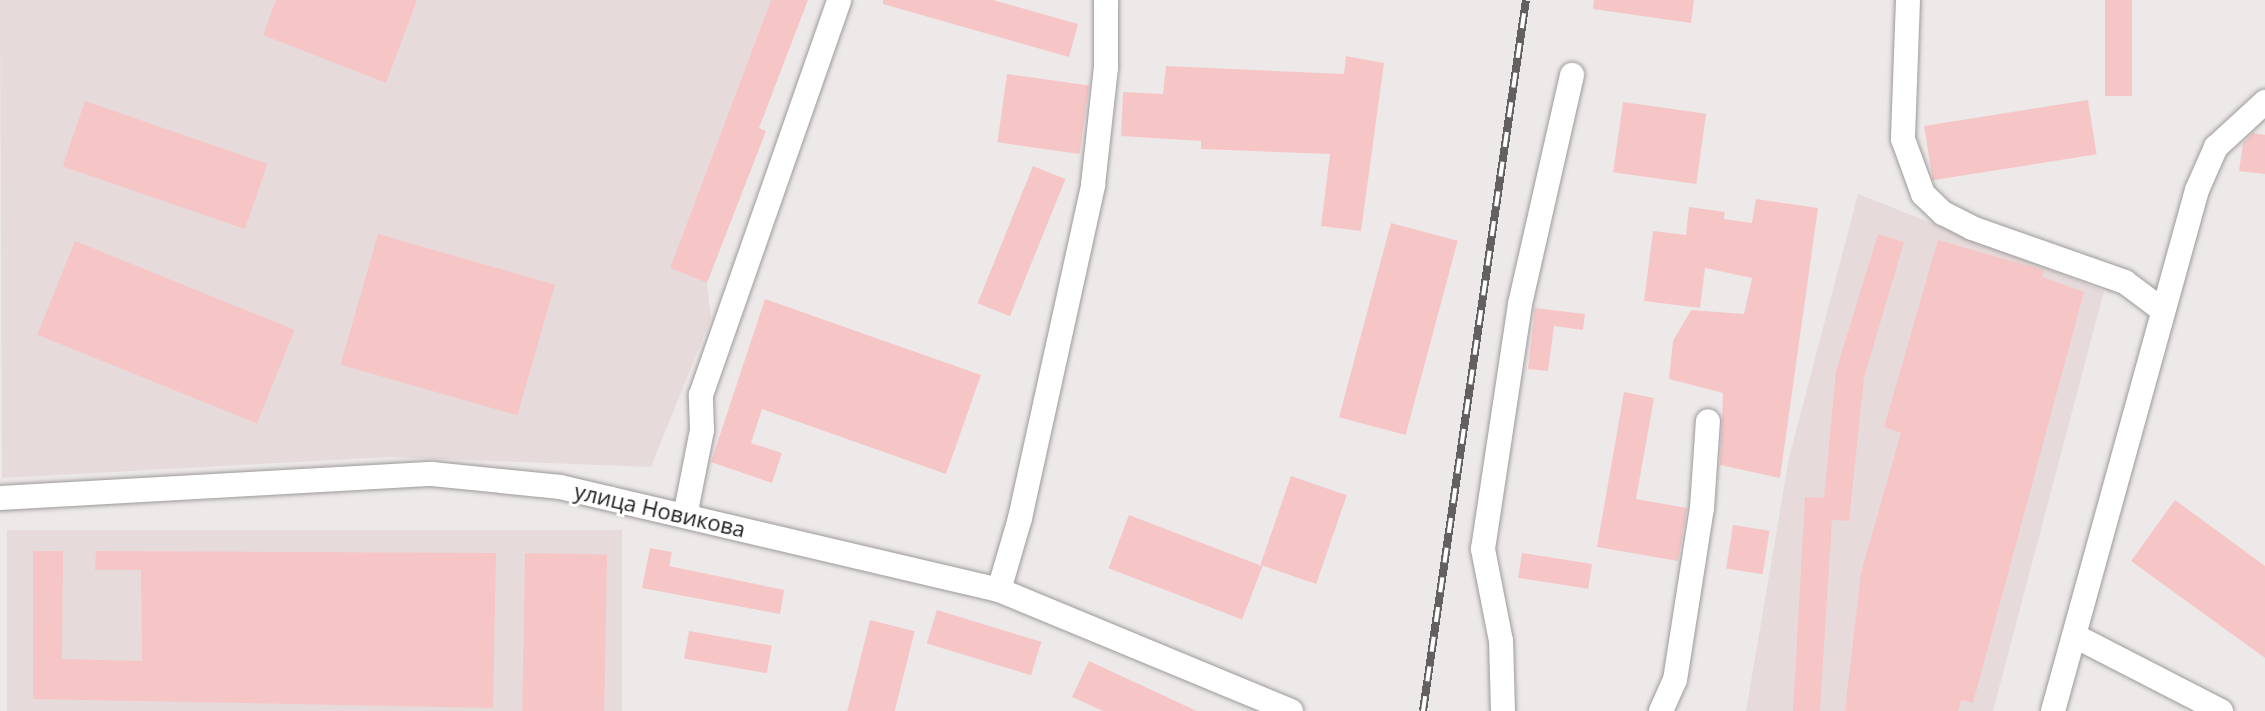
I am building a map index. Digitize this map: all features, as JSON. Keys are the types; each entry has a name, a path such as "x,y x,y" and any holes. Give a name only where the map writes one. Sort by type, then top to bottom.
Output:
{"street":[{"path":"685,516 702,430 701,395 839,0"},
{"path":"999,590 1020,518 1093,185 1106,68 1106,0"},
{"path":"1908,0 1903,139 1923,194 1943,213 1972,228 2125,282 2161,309"},
{"path":"1503,711 1501,641 1483,549 1520,304 1572,75"},
{"path":"2053,711 2077,637 2161,309 2216,147 2265,102"},
{"path":"1661,711 1675,680 1702,508 1708,421"},
{"name":"улица Новикова","path":"0,498 432,474 560,487 999,590 1291,711"},
{"path":"2077,637 2221,711"}],"shaded area":[{"path":"0,0 771,0 670,268 707,283 711,318 651,467 388,457 2,478"},
{"path":"1858,194 2104,291 1993,711 1746,711 1789,458"},
{"path":"7,530 622,530 622,711 7,711"}],"building":[{"path":"276,0 417,0 386,83 263,35"},
{"path":"771,0 808,0 759,128 766,131 707,283 670,268"},
{"path":"883,0 993,0 1078,24 1069,57 883,4"},
{"path":"1594,0 1694,0 1691,23 1593,9"},
{"path":"2105,0 2132,0 2132,96 2105,96"},
{"path":"1346,56 1384,63 1361,231 1321,226 1330,154 1201,149 1201,141 1121,136 1123,92 1163,94 1166,66 1344,74"},
{"path":"1007,74 1089,86 1080,154 997,142"},
{"path":"2088,100 2097,154 1933,180 1924,126"},
{"path":"85,101 267,164 245,229 63,166"},
{"path":"1623,102 1706,114 1696,184 1613,172"},
{"path":"2253,133 2265,135 2265,174 2239,171 2243,143"},
{"path":"1033,166 1065,179 1010,316 978,303"},
{"path":"1756,199 1818,208 1780,478 1720,465 1723,393 1669,379 1673,341 1691,310 1744,314 1752,278 1705,268 1700,308 1644,301 1653,231 1686,235 1689,207 1725,212 1724,219 1752,223"},
{"path":"1391,223 1458,241 1406,435 1339,417"},
{"path":"378,234 555,285 517,415 341,365"},
{"path":"1878,234 1904,242 1864,378 1849,521 1832,520 1820,711 1793,711 1805,497 1824,498 1836,371"},
{"path":"1938,240 2044,270 2042,277 2084,292 1973,703 1961,700 1958,711 1845,711 1861,573 1901,433 1884,427"},
{"path":"75,241 295,330 257,423 37,335"},
{"path":"765,299 981,375 946,474 762,409 751,443 782,453 772,483 711,462"},
{"path":"1535,308 1585,314 1583,330 1554,326 1548,371 1528,369"},
{"path":"1624,392 1654,398 1636,499 1687,508 1678,561 1597,547"},
{"path":"1291,476 1347,495 1316,584 1260,565"},
{"path":"2175,500 2265,566 2265,658 2131,561"},
{"path":"1129,515 1263,566 1242,619 1109,568"},
{"path":"1733,525 1770,531 1763,574 1726,568"},
{"path":"650,548 672,552 669,566 784,590 780,614 642,588"},
{"path":"33,551 63,551 62,659 142,661 141,570 95,570 96,551 496,553 493,708 33,699"},
{"path":"525,553 607,554 604,711 522,711"},
{"path":"1522,553 1592,564 1588,589 1518,578"},
{"path":"937,610 1041,642 1031,675 927,643"},
{"path":"870,620 915,631 895,711 847,711"},
{"path":"689,631 772,646 767,673 684,659"},
{"path":"1089,661 1197,711 1103,711 1072,697"}],"railway":[{"path":"1423,711 1526,0"}]}
